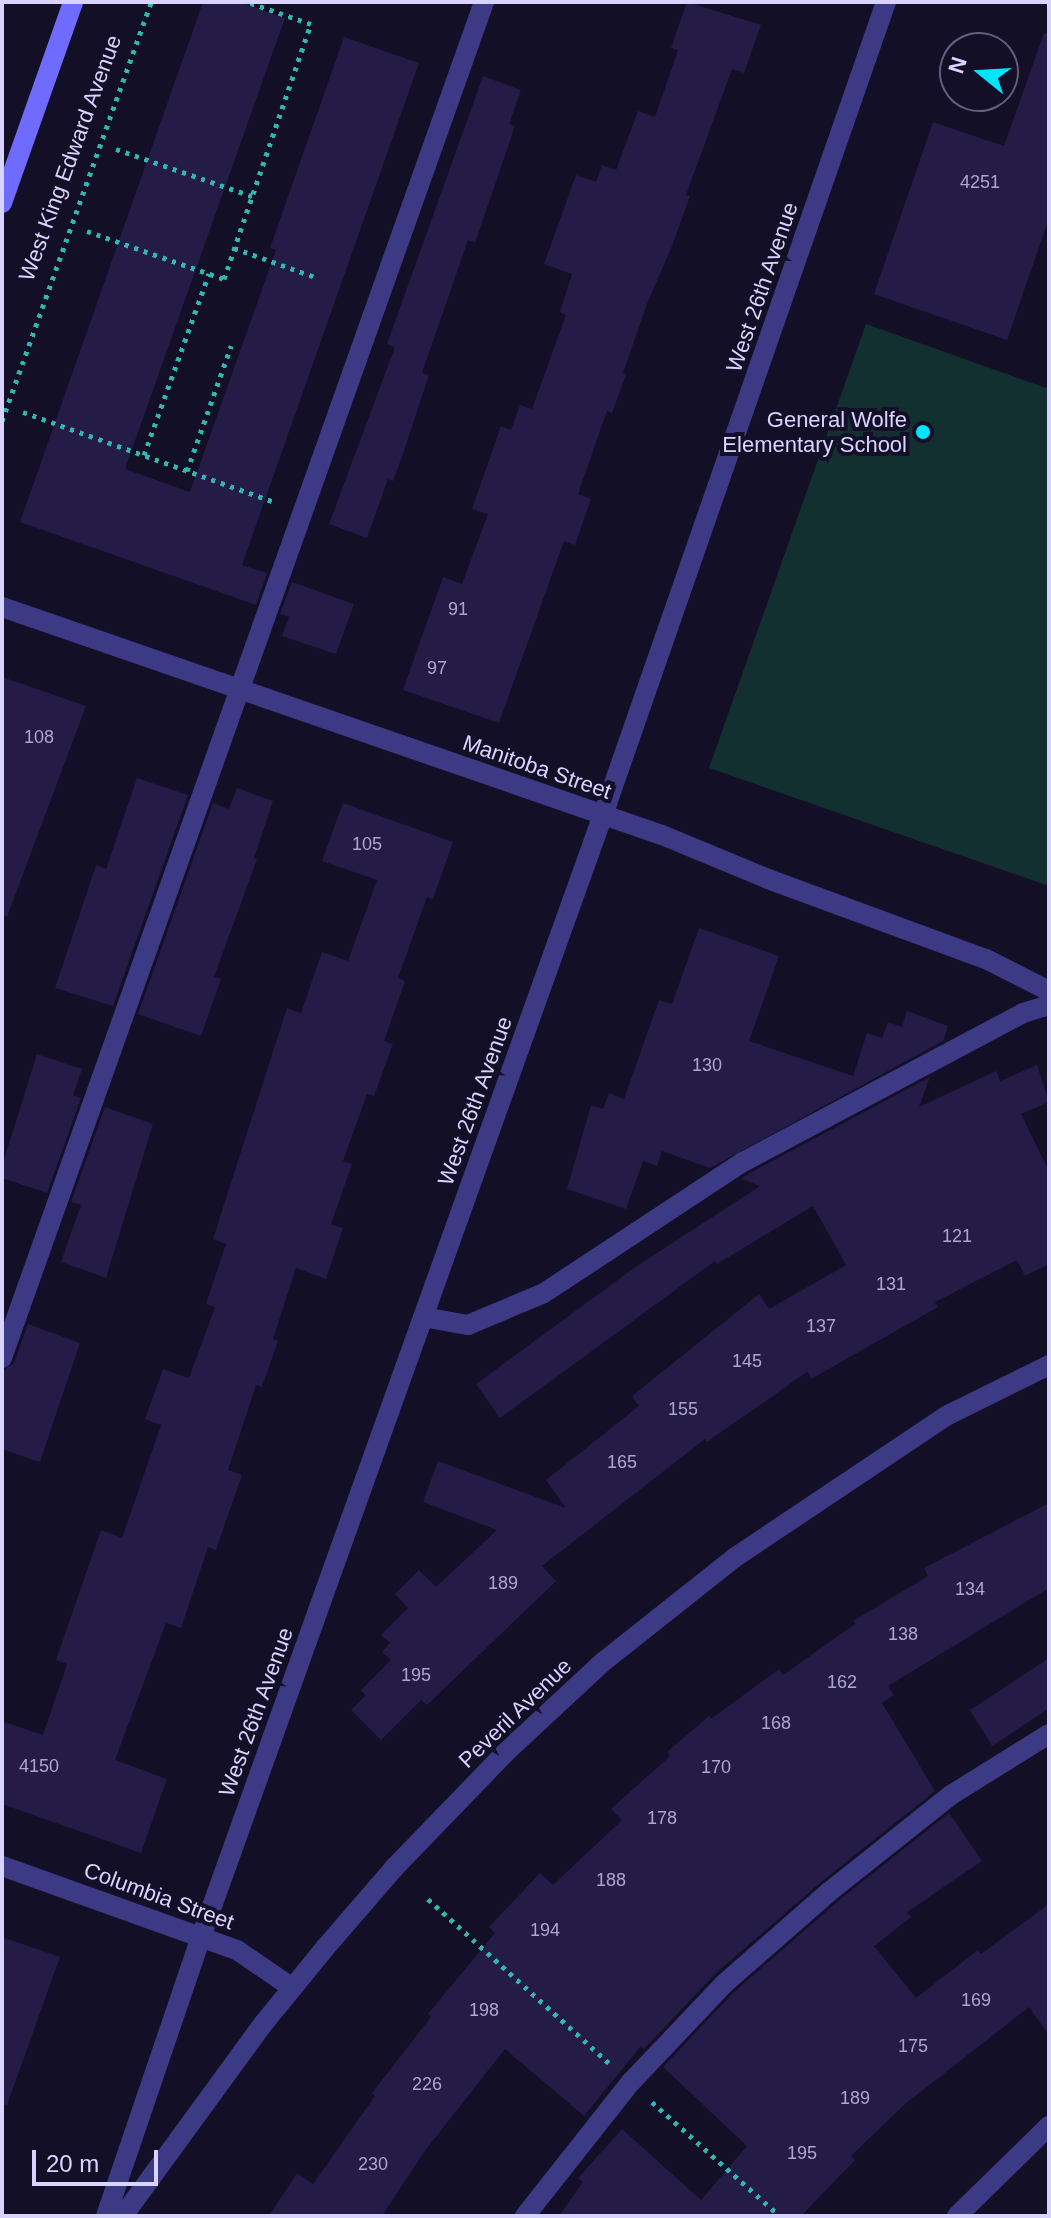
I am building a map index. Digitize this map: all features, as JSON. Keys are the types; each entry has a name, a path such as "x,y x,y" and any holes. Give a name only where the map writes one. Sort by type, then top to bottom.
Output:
{"main road":[{"path":"2,203 73,2"}],"street":[{"path":"2,1358 484,2"},
{"name":"West 26th Avenue","path":"106,2216 201,1937 603,815 886,2"},
{"name":"Manitoba Street","path":"2,607 239,692 603,815 986,959 1049,991"},
{"path":"423,1317 468,1325 544,1293 743,1162 1023,1013 1049,1005"},
{"name":"Peveril Avenue","path":"123,2216 291,1987 404,1858 505,1753 603,1662 734,1558 948,1415 1049,1365"},
{"path":"525,2216 631,2082 725,1983 829,1892 951,1795 1049,1734"},
{"name":"Columbia Street","path":"2,1866 237,1950 291,1987"},
{"path":"957,2216 1049,2126"}],"path":[{"name":"West King Edward Avenue","path":"2,421 151,2"},
{"path":"87,231 224,279 311,24 248,2"},
{"path":"116,149 252,196"},
{"path":"234,248 318,278"},
{"path":"144,455 209,273"},
{"path":"187,471 231,346"},
{"path":"23,412 284,506"},
{"path":"428,1899 780,2216"}],"green space":[{"name":"General Wolfe Elementary School","path":"866,324 1049,389 1049,886 709,768"}],"building":[{"path":"203,2 240,2 285,18 125,469 190,492 276,250 270,248 344,37 419,63 242,565 267,573 256,605 20,522"},
{"path":"687,2 761,25 744,73 732,69 686,195 690,196 623,373 626,375 612,413 607,411 578,494 591,499 575,545 564,541 499,723 403,690 443,577 462,584 488,514 472,509 501,426 511,430 520,405 532,409 566,315 560,312 572,274 544,264 576,175 596,182 602,165 616,170 638,111 655,117 678,50 671,48"},
{"path":"1044,33 1049,34 1049,218 1007,340 874,294 933,122 1004,146 1016,112 1019,112 1019,104"},
{"path":"483,76 521,90 509,124 515,126 475,243 468,240 422,373 429,375 403,454 393,481 388,479 367,538 329,524 395,347 387,344"},
{"path":"292,582 354,604 336,654 282,636 289,617 280,614"},
{"path":"2,677 86,706 7,917 2,916"},
{"path":"137,778 188,795 113,1006 55,988 96,865 106,869"},
{"path":"237,788 273,801 254,858 257,859 214,977 221,979 201,1036 138,1014 213,803 229,809"},
{"path":"343,803 453,842 433,899 427,897 398,978 405,981 384,1041 393,1044 374,1096 367,1094 343,1161 352,1164 331,1224 343,1228 326,1279 296,1268 273,1339 278,1341 262,1387 256,1385 228,1470 242,1475 216,1550 208,1547 181,1628 166,1623 115,1760 167,1779 141,1853 2,1804 2,1721 43,1735 67,1664 56,1660 101,1530 122,1538 161,1425 145,1419 163,1369 189,1378 215,1307 206,1304 226,1244 213,1239 287,1008 301,1013 322,952 348,961 377,880 322,861"},
{"path":"699,928 779,956 749,1041 853,1076 867,1033 882,1038 888,1022 902,1027 907,1011 948,1026 943,1041 710,1168 662,1151 657,1166 643,1161 626,1209 567,1189 591,1105 603,1109 609,1093 624,1099 659,1000 672,1004"},
{"path":"37,1054 82,1069 73,1095 81,1098 47,1193 2,1178 2,1166"},
{"path":"1037,1065 1049,1102 1021,1114 1049,1171 1049,1264 1025,1276 1017,1260 935,1302 938,1307 811,1379 807,1372 707,1442 705,1439 542,1566 556,1581 427,1705 421,1700 381,1740 351,1710 366,1695 361,1690 391,1660 382,1652 390,1643 381,1635 408,1608 395,1594 419,1570 436,1587 497,1530 423,1502 438,1461 566,1508 546,1480 639,1406 632,1396 759,1294 769,1309 846,1265 813,1206 717,1264 715,1261 500,1418 476,1384 634,1268 760,1186 741,1179 750,1173 930,1077 919,1107 996,1071 1000,1081"},
{"path":"105,1107 153,1124 106,1278 61,1262 81,1205 71,1202"},
{"path":"28,1324 80,1343 40,1462 2,1449 2,1371 14,1363"},
{"path":"1049,1503 1049,1588 888,1686 894,1695 882,1703 935,1791 821,1882 716,1973 644,2049 641,2046 584,2116 505,2049 424,2152 382,2216 269,2216 297,2173 313,2184 375,2096 372,2093 431,2017 428,2014 495,1933 489,1927 540,1873 553,1885 622,1820 611,1809 670,1756 667,1752 709,1716 711,1719 779,1669 783,1675 855,1624 853,1621 928,1576 924,1568"},
{"path":"1049,1658 1049,1708 992,1746 970,1710"},
{"path":"949,1813 982,1861 907,1912 911,1917 874,1946 916,1998 978,1950 981,1954 1049,1904 1049,2035 1029,2007 905,2104 851,2156 855,2160 801,2216 559,2216 583,2182 578,2178 622,2129 701,2200 747,2146 663,2067 734,1992 837,1902"},
{"path":"2,1937 60,1957 7,2105 2,2104"}],"place":[{"name":"General Wolfe Elementary School","path":"923,432"}]}
